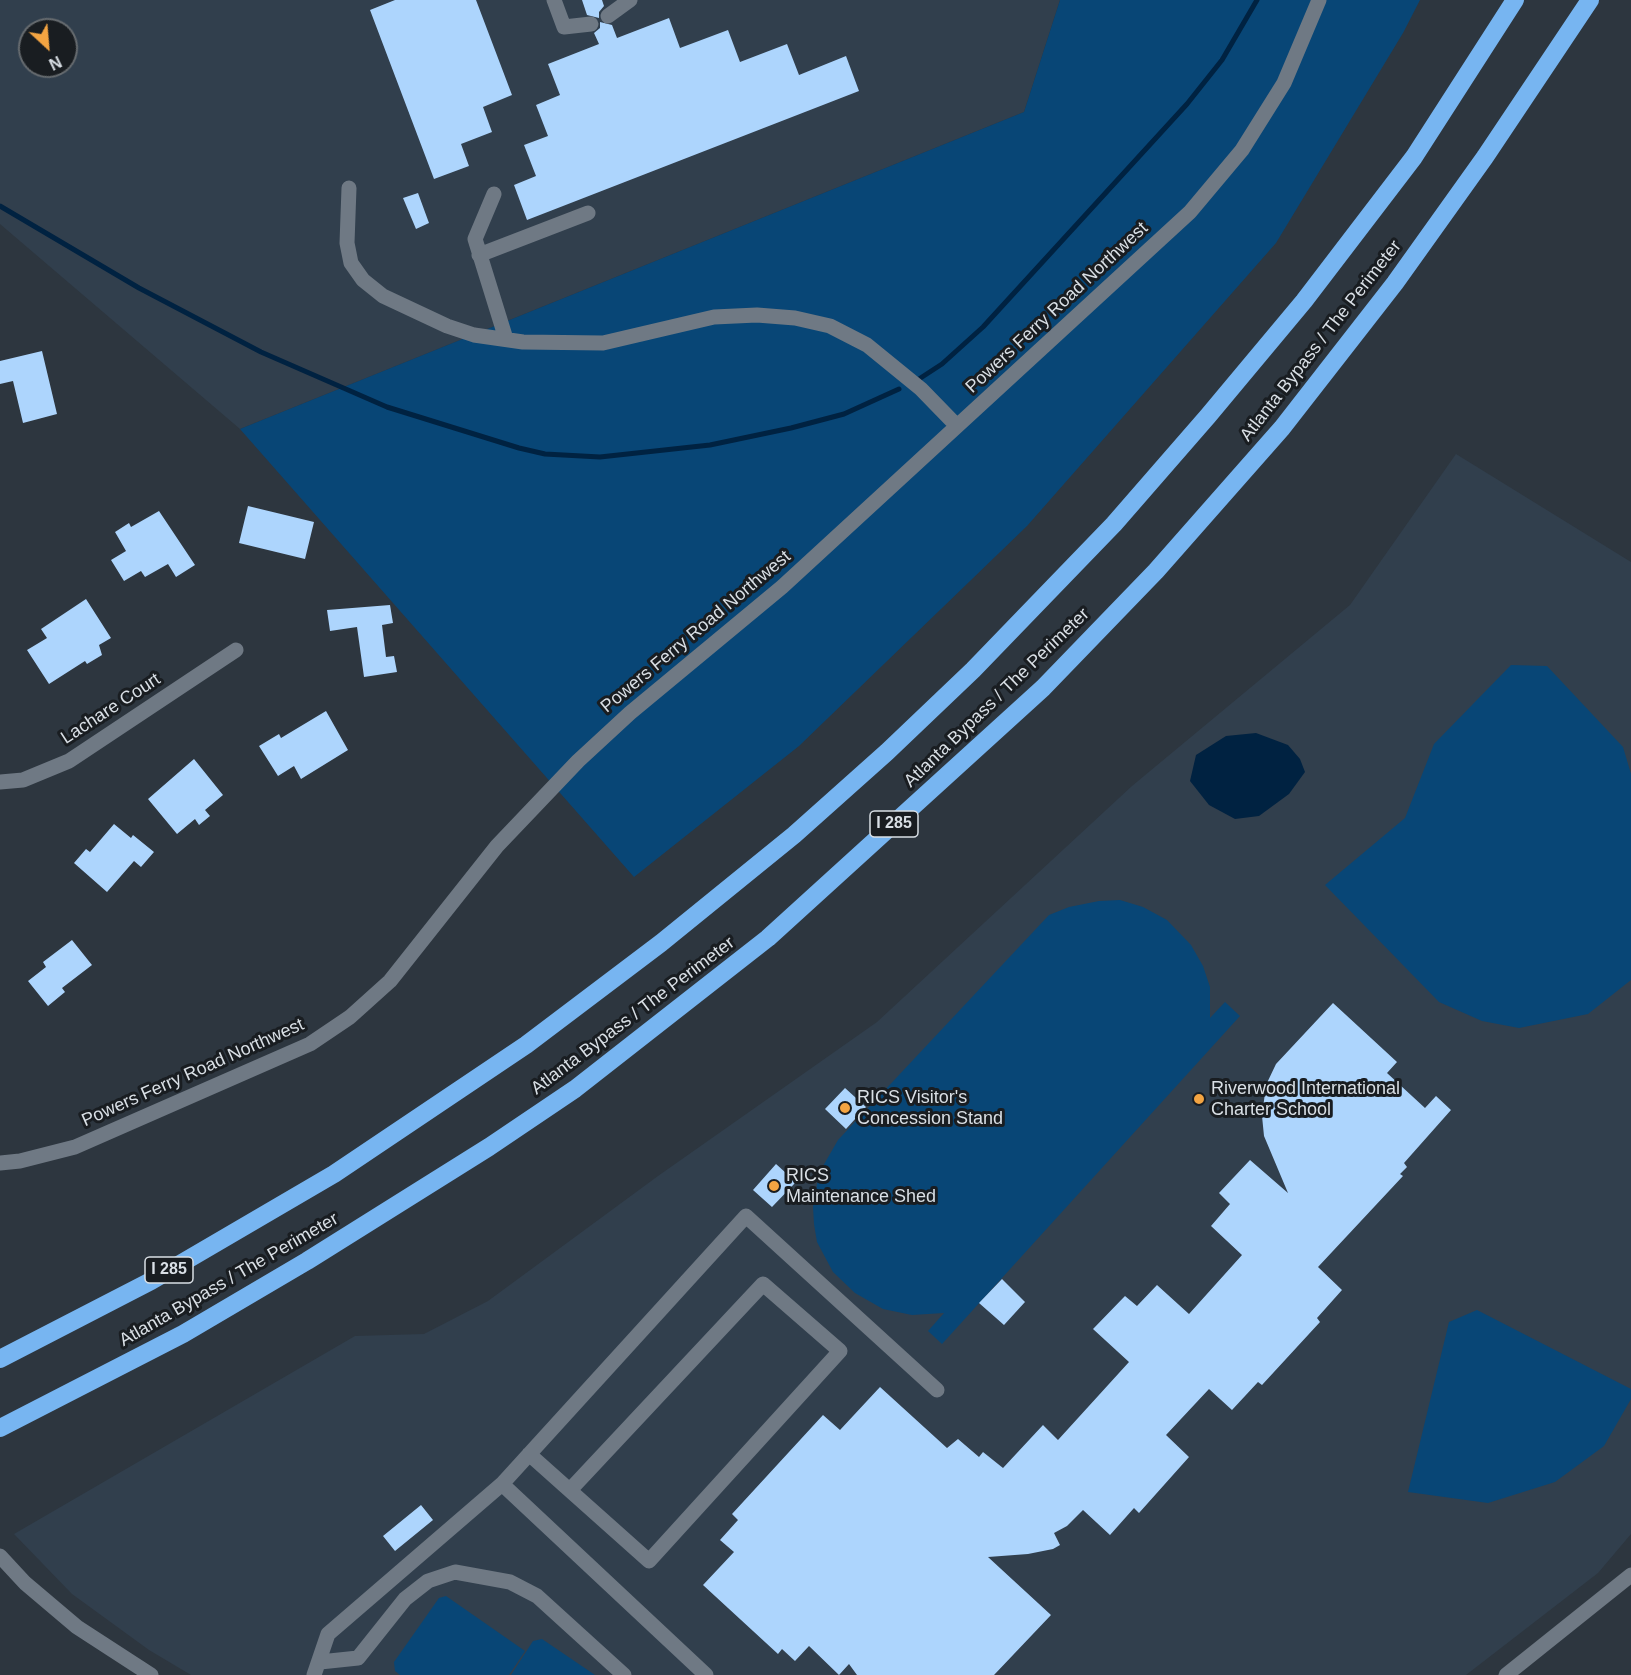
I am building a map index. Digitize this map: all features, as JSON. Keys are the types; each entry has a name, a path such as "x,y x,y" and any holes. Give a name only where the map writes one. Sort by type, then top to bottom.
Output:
{"highway":[{"name":"Atlanta Bypass / The Perimeter","path":"0,1359 151,1281 334,1174 526,1045 661,943 794,835 973,670 1106,532 1216,407 1304,301 1414,157 1515,0"},
{"name":"Atlanta Bypass / The Perimeter","path":"0,1428 183,1334 307,1261 489,1147 575,1089 768,938 1043,688 1156,571 1274,437 1395,283 1485,157 1590,0"}],"street":[{"path":"554,0 564,27 591,24"},
{"path":"608,16 630,0"},
{"name":"Powers Ferry Road Northwest","path":"0,1163 20,1161 75,1147 310,1044 350,1017 390,981 497,846 578,761 630,713 782,587 1190,212 1234,159 1284,83 1319,0"},
{"path":"349,188 347,243 351,263 363,280 383,296 447,326 474,335 506,339 603,343 714,317 757,315 795,318 830,326 867,345 921,389 957,426"},
{"path":"494,194 475,239 506,339"},
{"path":"479,255 588,213"},
{"name":"Lachare Court","path":"0,782 22,780 69,761 236,650"},
{"path":"317,1668 328,1634 502,1484 746,1216 937,1390"},
{"path":"529,1454 649,1561 840,1351 763,1284 570,1490"},
{"path":"502,1484 706,1675"},
{"path":"0,1556 25,1583 127,1670 151,1675"},
{"path":"317,1668 358,1658 405,1599 428,1581 456,1572 510,1582 537,1596 624,1675"},
{"path":"1506,1675 1631,1575"}],"shaded area":[{"path":"0,0 1060,0 1024,112 240,429 0,224"},
{"path":"1060,0 1420,0 1403,33 1276,243 1027,526 799,746 634,877 240,429 1024,112"},
{"name":"Riverwood International Charter School","path":"1456,454 1631,562 1631,1534 1598,1573 1466,1675 191,1675 149,1650 72,1594 14,1534 355,1336 424,1334 488,1301 658,1176 877,1022 1132,786 1350,605"},
{"path":"1511,665 1547,666 1623,747 1631,774 1631,980 1588,1014 1519,1028 1482,1021 1439,1002 1325,885 1405,818 1434,744"},
{"path":"1256,733 1288,745 1300,759 1305,772 1289,794 1259,816 1235,819 1209,805 1190,781 1196,755 1226,736"},
{"path":"1120,900 1143,907 1167,920 1191,945 1203,966 1210,987 1210,1018 1225,1002 1240,1016 942,1344 928,1331 944,1313 912,1315 883,1309 855,1293 833,1272 817,1242 814,1224 813,1207 819,1173 838,1140 1049,915 1069,907 1099,901"},
{"path":"1477,1310 1631,1389 1631,1399 1604,1446 1555,1482 1488,1503 1408,1492 1449,1322"},
{"path":"446,1596 525,1651 509,1675 400,1675 395,1671 394,1662 439,1598"},
{"path":"542,1639 595,1675 511,1675 533,1641"}],"building":[{"path":"395,0 476,0 512,95 483,107 492,132 461,144 469,166 434,179 370,10"},
{"path":"582,0 602,0 604,6 599,12 599,18 587,15"},
{"path":"669,18 680,48 728,30 740,62 787,44 799,75 846,56 859,91 527,220 514,185 536,176 524,145 548,136 536,105 560,95 548,64 599,44 594,33 600,28 600,22 612,25 617,38"},
{"path":"418,193 429,223 416,229 403,198"},
{"path":"42,351 57,414 23,423 13,381 0,384 0,361"},
{"path":"248,506 314,522 305,559 239,543"},
{"path":"159,511 195,565 176,577 168,564 145,577 141,571 124,581 111,560 126,551 115,532 129,523 131,527"},
{"path":"86,599 111,638 99,645 102,655 87,664 85,661 49,684 27,650 47,638 41,629"},
{"path":"390,605 393,623 382,625 386,657 394,656 397,672 364,677 357,627 330,631 327,610"},
{"path":"326,711 348,750 301,779 294,766 278,776 259,746 279,734 281,738"},
{"path":"194,759 223,795 205,810 210,816 199,825 195,819 177,834 148,799"},
{"path":"114,824 131,838 133,835 154,852 141,867 134,861 107,892 74,863 86,849 90,852"},
{"path":"72,940 92,965 62,988 65,992 48,1006 28,981 46,967 43,962"},
{"path":"1333,1003 1397,1062 1387,1073 1425,1108 1436,1096 1451,1110 1404,1163 1407,1167 1400,1174 1403,1176 1318,1267 1342,1290 1317,1318 1320,1322 1262,1385 1258,1382 1232,1410 1209,1389 1166,1435 1189,1457 1139,1513 1134,1508 1110,1535 1083,1510 1067,1526 1054,1533 1060,1545 1053,1549 1028,1554 988,1557 1051,1615 994,1675 857,1675 849,1664 839,1675 809,1646 795,1661 782,1649 778,1654 703,1585 734,1552 720,1540 738,1520 732,1514 823,1415 840,1430 880,1387 947,1448 958,1439 979,1457 983,1452 1003,1468 1043,1425 1058,1440 1129,1362 1093,1329 1125,1296 1137,1306 1157,1285 1189,1314 1242,1255 1211,1226 1230,1204 1219,1193 1250,1160 1288,1193 1264,1136 1262,1116 1266,1085 1276,1064"},
{"name":"RICS Visitor's Concession Stand","path":"845,1088 866,1107 846,1129 825,1109"},
{"name":"RICS Maintenance Shed","path":"776,1164 796,1182 772,1207 753,1190"},
{"path":"1002,1279 1025,1302 1004,1325 979,1303"},
{"path":"421,1505 433,1520 395,1551 383,1536"}],"waterway":[{"path":"919,379 942,364 983,327 1187,104 1222,60 1257,0"},
{"path":"0,206 139,288 261,352 387,407 545,454 600,457 710,445 844,414 899,389"}],"place":[{"name":"Riverwood International Charter School","path":"1199,1099"},
{"name":"RICS Visitor's Concession Stand","path":"845,1108"},
{"name":"RICS Maintenance Shed","path":"774,1186"}]}
